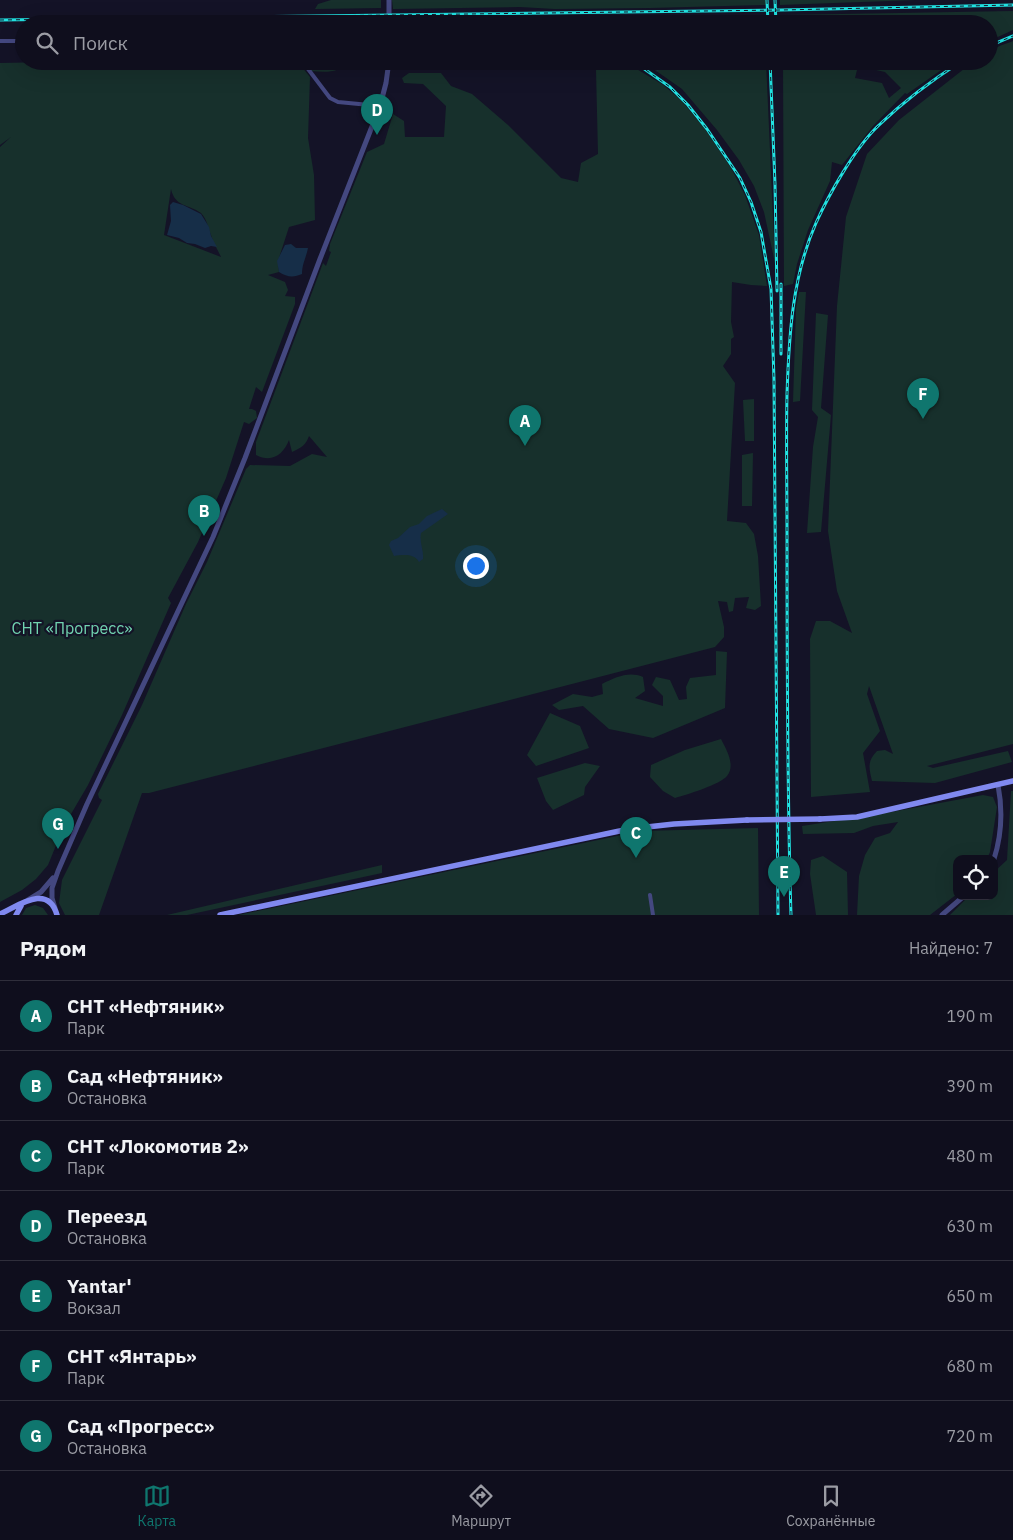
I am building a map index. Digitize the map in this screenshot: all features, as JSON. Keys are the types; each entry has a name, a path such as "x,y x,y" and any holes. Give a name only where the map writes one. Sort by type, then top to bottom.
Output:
{"main road":[{"path":"220,915 629,829 674,824 747,820 858,817 1013,782"},
{"path":"0,914 34,898 43,898 55,908 57,915"},
{"path":"16,915 24,902"}],"street":[{"path":"389,0 389,15"},
{"path":"0,41 15,41"},
{"path":"309,70 330,98 338,102 380,106"},
{"path":"55,908 52,888 58,871 87,804 213,537 380,106 388,70"},
{"path":"995,855 1000,841 1002,808 998,785"},
{"path":"24,902 48,886 58,871"},
{"path":"650,895 652,915"},
{"path":"942,915 959,900"}],"green space":[{"path":"331,0 381,0 381,8 315,9 318,4"},
{"path":"392,0 766,0 766,5 650,8 555,9 520,7 393,9"},
{"path":"780,0 916,0 780,5"},
{"path":"1013,11 1013,30 998,37 998,15 783,15"},
{"path":"1013,41 1013,744 927,766 933,768 1008,751 1012,762 935,783 872,781 870,765 877,751 885,750 893,754 869,686 867,694 880,731 863,753 870,792 811,797 810,639 816,621 830,621 852,633 837,591 828,531 837,306 846,217 867,154 899,120 963,70 998,70 998,47"},
{"name":"СНТ «Прогресс»","path":"0,63 15,63 15,70 304,70 310,77 308,138 314,175 315,220 289,227 278,261 279,272 268,275 285,282 288,290 285,296 295,297 295,304 262,392 256,387 249,409 256,411 257,418 249,424 244,422 226,478 198,542 168,598 171,603 122,715 88,785 64,826 48,865 36,879 22,890 0,902 0,147 11,137 0,145","holes":["171,189 176,199 203,215 221,257 164,235"]},
{"path":"310,70 336,70 326,72"},
{"path":"596,70 638,70 662,84 681,100 705,129 731,168 745,195 759,235 767,286 732,282 731,322 734,337 731,339 731,354 723,366 735,383 727,521 746,523 754,534 758,556 761,606 755,610 746,608 749,597 735,598 733,611 729,612 727,602 718,601 724,627 724,637 715,647 149,793 142,793 99,915 65,915 59,903 62,880 102,800 98,794 142,705 186,604 207,562 246,469 250,465 290,466 312,454 327,457 309,436 303,446 292,452 289,440 284,450 272,458 256,455 256,442 323,263 326,266 331,252 329,251 330,244 367,152 384,144 393,114 404,121 405,137 444,137 446,106 423,84 404,83 402,78 409,73 441,73 451,86 472,94 508,125 561,178 578,182 581,163 598,154"},
{"path":"655,70 766,70 775,263 764,212 754,186 739,160 717,130 682,89"},
{"path":"783,70 857,70 855,78 882,83 889,98 901,88 885,72 876,70 941,70 907,94 905,93 873,126 842,165 832,162 830,181 808,230 793,284 784,286"},
{"path":"799,292 806,292 800,401 793,402 796,308"},
{"path":"816,313 828,315 821,408 831,415 821,532 807,533 813,447 818,417 812,410"},
{"path":"754,399 754,441 745,441 743,400"},
{"path":"753,453 752,506 742,506 742,455"},
{"path":"716,651 727,652 725,708 653,738 609,729 583,706 559,710 552,705 573,694 592,697 603,694 602,684 617,677 628,675 643,677 645,691 635,698 663,706 663,696 652,685 656,677 670,680 679,700 687,699 686,687 690,678 716,675"},
{"path":"550,713 580,726 589,748 536,766 527,755"},
{"path":"721,739 731,767 727,776 718,782 675,798 663,791 650,777 651,765 685,750"},
{"path":"585,763 600,766 585,787 584,795 553,810 546,801 537,778"},
{"path":"1011,791 1013,791 1013,915 950,915 965,900 998,900 998,868 1007,860"},
{"path":"983,795 993,797 997,807 989,855 953,855 953,897 930,915 857,915 859,876 865,855 875,838 890,833 898,822 873,826 854,833 803,834 802,826"},
{"path":"758,828 759,915 238,915 641,831"},
{"path":"823,856 847,872 848,915 816,915 810,874 811,860"},
{"path":"382,865 382,873 187,915 167,915"},
{"path":"35,905 43,908 48,915 22,915 26,908"}],"water":[{"path":"173,202 201,214 209,227 217,247 205,248 167,235 171,221 170,205"},
{"path":"291,244 296,248 308,248 302,274 296,276 287,276 279,272 277,261 285,245"},
{"path":"442,509 448,514 421,533 423,559 419,562 411,556 394,556 389,545 391,541 398,538 410,527 419,524 427,516"}],"railway":[{"path":"767,0 768,15"},
{"path":"775,0 776,15"},
{"path":"390,15 1013,5"},
{"path":"0,20 15,20"},
{"path":"998,42 1013,36"},
{"path":"646,70 670,87 688,105 707,129 740,178 751,202 761,232 771,289 774,380 778,915"},
{"path":"770,70 777,291"},
{"path":"791,915 787,411 793,307 802,264 816,223 835,185 860,146 897,108 949,70"},
{"path":"781,284 781,354"}],"place":[{"name":"Переезд","path":"377,135"},
{"name":"СНТ «Янтарь»","path":"923,419"},
{"name":"СНТ «Нефтяник»","path":"525,446"},
{"name":"Сад «Нефтяник»","path":"204,536"},
{"name":"Сад «Прогресс»","path":"58,849"},
{"name":"СНТ «Локомотив 2»","path":"636,858"},
{"name":"Yantar'","path":"784,897"}]}
